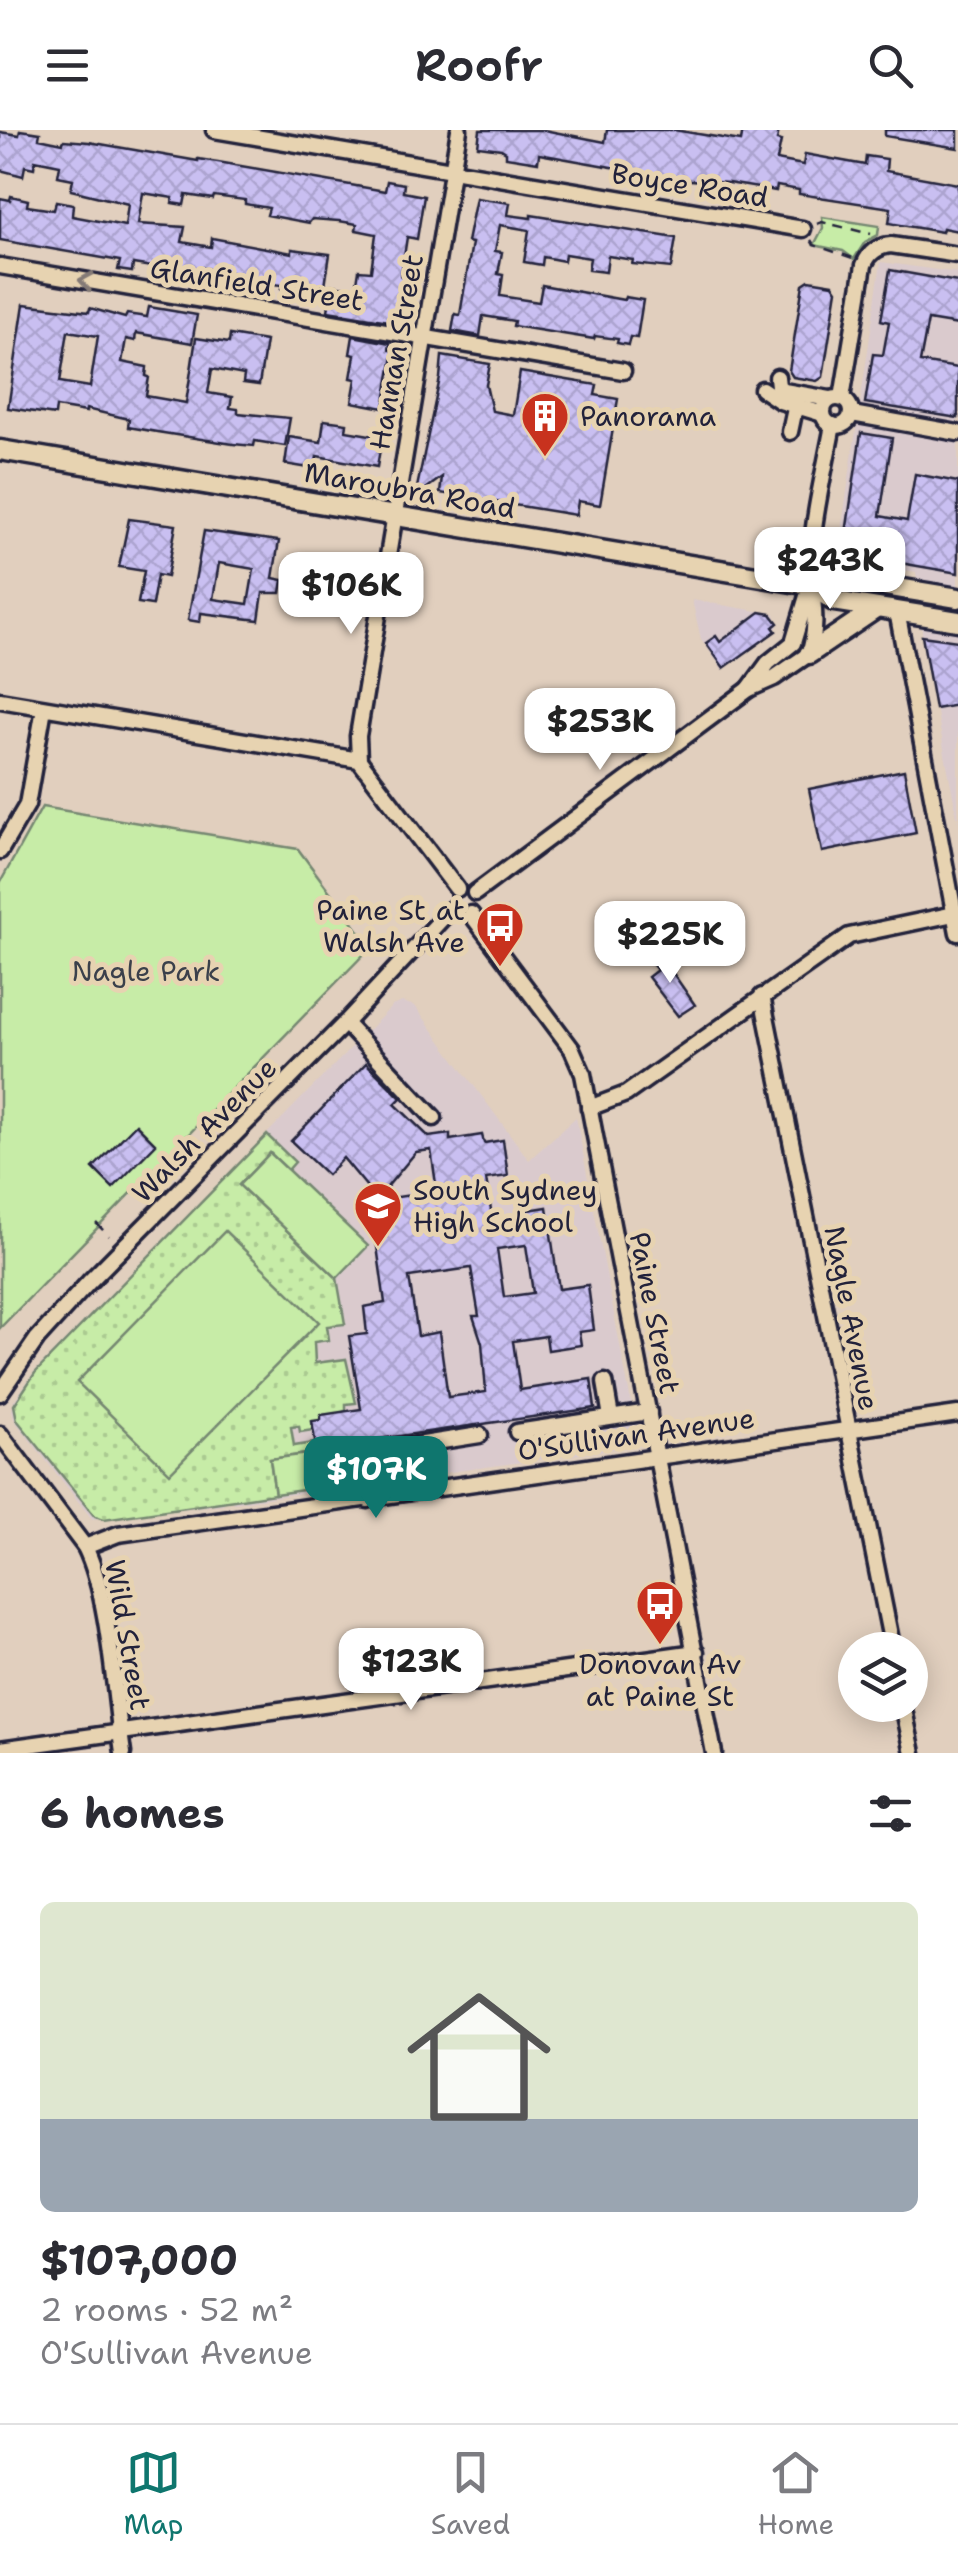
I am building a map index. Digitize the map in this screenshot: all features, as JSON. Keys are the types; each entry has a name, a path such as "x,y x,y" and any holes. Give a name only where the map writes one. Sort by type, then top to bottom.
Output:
{"main road":[{"name":"Maroubra Road","path":"0,450 810,586 834,601 958,621"},
{"name":"Maroubra Road","path":"810,586 837,578 958,598"},
{"path":"809,654 877,608"}],"street":[{"name":"Boyce Road","path":"214,130 803,229"},
{"name":"Hannan Street","path":"359,760 358,736 458,130"},
{"path":"749,688 768,663 792,642 810,586 828,420 836,399 864,265 871,253 883,246 958,256"},
{"name":"Glanfield Street","path":"0,266 623,371"},
{"path":"777,378 780,390 828,420 845,424 852,414"},
{"path":"762,389 780,401 848,402 852,414"},
{"path":"790,432 799,400"},
{"path":"852,414 958,433"},
{"path":"476,894 749,688 774,678 809,654 817,617 810,586"},
{"path":"897,611 958,932"},
{"path":"0,700 359,760 457,889"},
{"path":"0,851 28,805 44,708"},
{"path":"468,888 476,894 478,902 471,914 461,916 451,910 450,898 457,889 468,888"},
{"name":"Walsh Avenue","path":"0,1392 37,1339 89,1282 451,910"},
{"name":"Paine Street","path":"471,914 572,1049 583,1074 714,1753"},
{"path":"589,1108 626,1094 849,936 954,914"},
{"name":"Nagle Avenue","path":"762,996 888,1632"},
{"path":"345,1023 434,1118"},
{"path":"605,1382 611,1418"},
{"path":"516,1432 648,1412"},
{"name":"O'Sullivan Avenue","path":"85,1546 118,1534 958,1414"},
{"name":"Wild Street","path":"0,1434 85,1546 100,1592 122,1753"},
{"path":"368,1500 360,1454 480,1434"},
{"path":"0,1749 696,1652"},
{"path":"907,1722 913,1753"}],"path":[{"path":"864,265 842,252 814,245 803,229 822,222 868,231 883,246"},
{"path":"96,1223 109,1236"}],"shaded area":[{"path":"881,262 958,273 958,822 923,640 916,572 837,559"},
{"path":"692,600 775,614 778,627 723,670 701,639"},
{"name":"South Sydney High School","path":"402,1002 415,1006 529,1160 576,1117 636,1428 633,1438 619,1448 233,1503 231,1494 222,1495 224,1504 92,1519 15,1421 14,1401 34,1372 392,1006"}],"green space":[{"path":"822,217 879,226 878,235 865,242 854,259 843,251 814,245 823,228"},
{"name":"Nagle Park","path":"42,807 298,849 371,947 0,1328 0,883"},
{"path":"267,1135 295,1162 288,1170 270,1153 239,1185 337,1278 345,1324 327,1326 329,1340 314,1342 315,1363 346,1359 356,1403 346,1404 346,1411 312,1422 313,1430 300,1432 299,1426 291,1427 294,1446 314,1443 315,1448 312,1453 270,1459 275,1494 104,1519 95,1516 17,1420 14,1405 35,1373"},
{"path":"270,1153 368,1246 337,1278 239,1185"},
{"path":"225,1231 319,1322 170,1473 77,1382"},
{"path":"354,1448 359,1482 275,1494 270,1459"}],"building":[{"path":"20,130 63,143 89,142 385,191 387,181 404,184 403,192 424,196 417,239 407,237 401,276 411,277 408,297 399,296 395,322 328,311 332,285 356,289 359,270 371,271 376,234 356,230 357,224 312,219 309,223 267,215 269,208 245,204 245,200 186,195 184,205 172,203 173,198 143,193 138,224 185,227 182,242 211,247 212,238 292,253 292,249 330,254 325,286 299,282 297,292 281,289 282,285 232,280 233,273 203,268 202,275 133,264 132,272 118,270 120,261 0,240 0,198 10,200 11,196 28,200 27,206 54,210 56,201 73,204 72,216 125,226 128,204 71,190 73,179 58,176 60,165 35,160 34,168 25,166 23,176 0,170 0,132 19,135"},
{"path":"480,130 544,130 605,142 607,130 674,130 741,141 743,130 779,130 777,160 803,165 805,154 865,165 866,156 887,159 886,171 958,184 958,231 889,223 891,208 799,194 799,190 777,186 776,191 678,179 539,154 538,162 506,157 501,149 478,146"},
{"path":"885,130 958,130 958,148 885,136"},
{"path":"476,198 510,203 508,215 531,215 676,238 671,268 632,264 633,260 608,256 606,272 588,270 590,258 565,254 564,261 543,257 542,265 524,262 529,230 500,225 495,251 502,252 500,296 539,302 542,285 643,300 637,338 630,337 628,345 617,343 618,339 513,326 514,321 483,316 480,336 452,331 455,314 460,315"},
{"path":"890,270 958,282 958,325 928,320 920,362 958,368 958,418 865,403 873,354 883,355 889,322 881,320"},
{"path":"809,280 833,284 837,290 823,377 817,381 793,377 789,371 803,284"},
{"path":"24,304 89,312 90,308 125,318 127,314 147,317 149,307 197,315 192,343 136,333 135,341 126,339 122,362 147,367 146,396 186,403 196,338 229,343 230,335 266,341 259,385 243,383 244,375 212,369 208,393 232,397 230,408 238,409 238,413 290,418 285,446 255,441 254,446 128,427 129,419 86,409 56,407 55,415 8,408","holes":["68,331 98,336 90,387 60,382"]},
{"path":"353,336 390,343 389,350 394,350 384,408 352,402 356,379 351,378"},
{"path":"442,356 490,364 486,385 492,411 513,415 520,372 597,385 595,395 618,399 600,505 578,501 576,515 440,493 442,477 415,497"},
{"path":"324,420 347,423 346,431 382,437 377,467 317,456 315,469 285,464 289,437 321,442"},
{"path":"861,433 892,438 880,516 907,521 915,474 958,482 958,573 900,563 902,554 872,549 855,557 854,562 842,560"},
{"path":"129,519 176,525 167,577 157,575 152,605 138,603 144,571 119,567"},
{"path":"204,531 279,541 273,578 283,580 281,593 263,593 259,620 201,613 200,622 188,620","holes":["219,563 254,569 248,604 213,599"]},
{"path":"760,612 771,614 778,623 773,627 776,631 724,668 706,643 716,636 720,642"},
{"path":"922,636 958,641 958,705 935,709"},
{"path":"904,770 916,833 822,852 809,789"},
{"path":"659,953 695,1005 678,1016 648,977 657,970 649,960"},
{"path":"366,1063 401,1098 395,1104 429,1137 450,1134 450,1140 482,1135 484,1143 503,1140 508,1176 486,1179 494,1230 524,1226 522,1211 547,1207 559,1289 588,1285 594,1330 579,1332 581,1345 548,1350 546,1336 513,1341 520,1390 591,1379 595,1408 316,1448 312,1421 321,1420 321,1415 361,1409 349,1336 367,1334 364,1307 385,1303 374,1225 382,1224 378,1200 437,1191 431,1150 416,1152 377,1199 343,1158 327,1175 291,1141","holes":["526,1245 533,1293 504,1297 497,1249","471,1268 479,1316 473,1316 482,1343 486,1392 448,1397 439,1332 418,1336 409,1277"]},
{"path":"136,1124 156,1144 113,1188 93,1168"}],"place":[{"name":"Panorama","path":"545,458"},
{"name":"Paine St at Walsh Ave","path":"500,968"},
{"name":"South Sydney High School","path":"378,1248"},
{"name":"Donovan Av at Paine St","path":"660,1646"}]}
